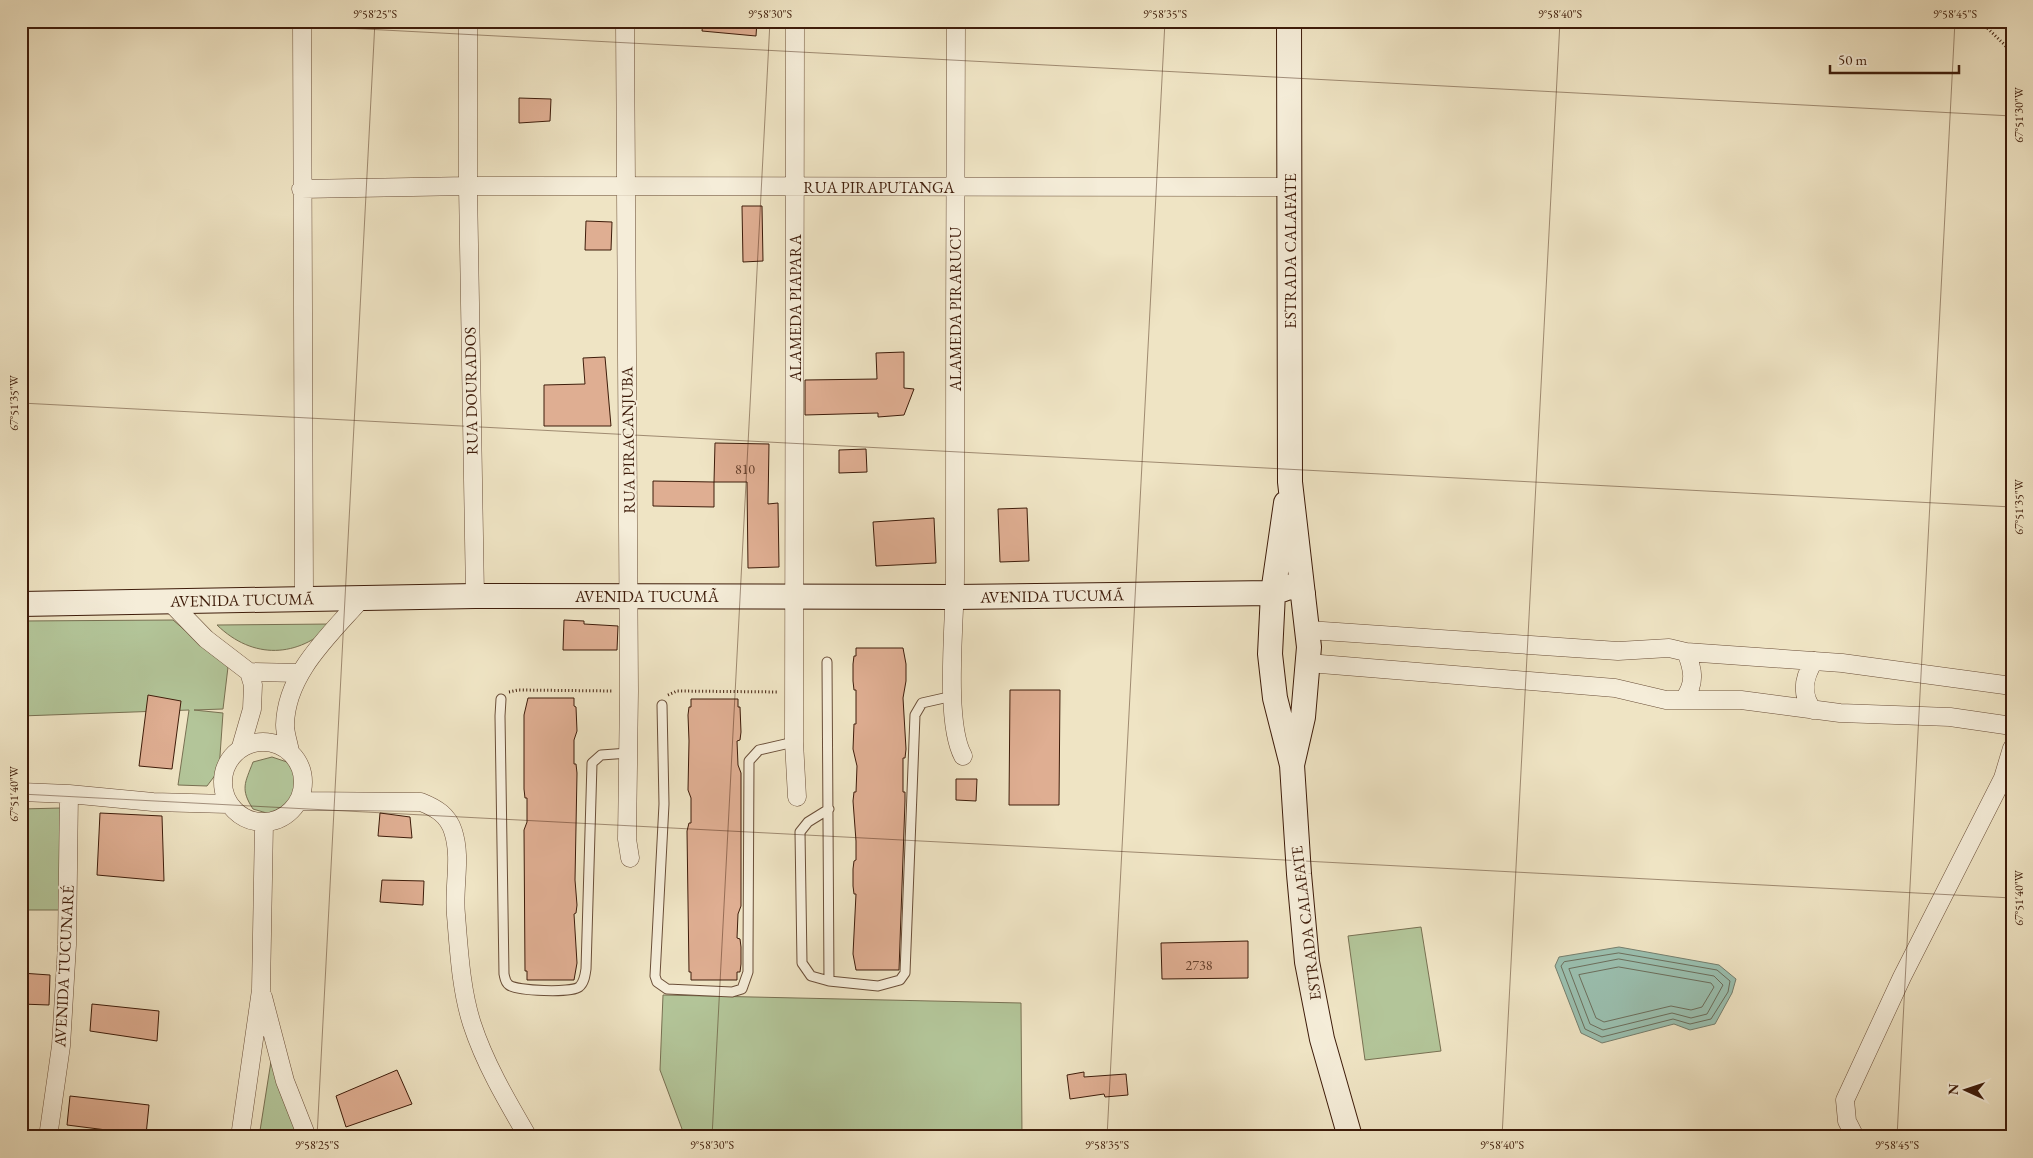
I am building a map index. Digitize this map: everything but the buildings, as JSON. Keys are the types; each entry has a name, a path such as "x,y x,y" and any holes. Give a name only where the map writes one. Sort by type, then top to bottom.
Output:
{"street":[{"path":"302,21 304,599"},
{"name":"RUA DOURADOS","path":"468,21 468,186 476,596"},
{"name":"RUA PIRACANJUBA","path":"625,21 630,691 626,839 630,858"},
{"name":"ALAMEDA PIAPARA","path":"795,21 794,742 797,797"},
{"name":"ALAMEDA PIRARUCU","path":"955,597 956,21"},
{"name":"ESTRADA CALAFATE","path":"1290,21 1290,482 1308,630 1308,674 1303,717 1292,765"},
{"name":"RUA PIRAPUTANGA","path":"302,189 468,186 1290,187"},
{"name":"ESTRADA CALAFATE","path":"1290,482 1274,593 1270,654 1272,678 1280,725 1292,765 1298,874 1307,962 1322,1039 1350,1137"},
{"name":"AVENIDA TUCUMÃ","path":"21,604 476,596 794,595 955,597 1274,593 1292,586 1303,593"},
{"path":"955,597 953,696 956,741 963,756"},
{"path":"290,752 285,727 287,708 300,673 311,656 362,598"},
{"path":"169,601 206,639 249,672 253,685 252,709 241,747 227,763 223,773 224,794 228,804 244,818 264,823 284,817 298,801 302,791 302,770 290,752 282,746 262,741 241,747"},
{"path":"1308,630 1618,651 1669,648 1686,652 1814,661 2012,686"},
{"path":"1684,699 1691,690 1692,681 1690,663 1686,652"},
{"path":"1813,710 1807,703 1804,687 1807,674 1814,661"},
{"path":"249,672 300,673"},
{"path":"1272,678 1284,690 1293,692 1299,691 1308,674 1615,688 1666,700 1741,700 1813,710 1950,717 2012,726"},
{"path":"1992,684 2012,677"},
{"path":"1855,1137 1847,1122 1845,1100 1902,977 2003,778 2012,748"},
{"path":"21,792 69,794 153,802 228,804"},
{"name":"AVENIDA TUCUNARÉ","path":"48,1137 61,1046 67,944 69,794"},
{"path":"298,801 421,802 433,807 449,819 457,845 456,916 465,990 472,1024 505,1097 528,1137"},
{"path":"240,1137 261,990 264,823"},
{"path":"261,990 285,1081 307,1137"}],"lane":[{"path":"827,662 829,981"},
{"path":"829,809 808,822 800,832 802,963 811,976 829,981 878,986 900,980 905,973 915,715 922,704 953,696"},
{"path":"501,699 504,974 506,981 511,986 538,990 572,990 584,981 586,970 592,763 601,755 629,753"},
{"path":"662,704 664,810 656,976 657,982 667,989 732,992 742,989 745,982 748,956 750,761 759,750 794,742"}],"path":[{"path":"1980,21 2012,52"},
{"path":"501,699 506,694 518,690 630,691"},
{"path":"662,704 663,697 677,691 795,692"}],"shaded area":[{"path":"173,620 228,667 223,709 194,710 223,713 219,770 207,786 178,785 189,710 21,716 21,621"},
{"path":"333,624 305,643 275,650 260,649 245,644 217,625"},
{"path":"272,757 287,762 298,773 299,789 292,810 270,814 253,809 246,796 245,786 253,762"},
{"path":"61,808 60,910 21,910 21,809"},
{"path":"1421,927 1441,1051 1365,1060 1348,936"},
{"path":"663,995 1021,1003 1022,1137 685,1137 660,1070"},
{"path":"272,1055 307,1137 259,1137"}],"water":[{"path":"1619,947 1719,965 1736,979 1732,993 1715,1024 1690,1030 1674,1024 1602,1043 1581,1033 1555,966 1559,957"}]}
